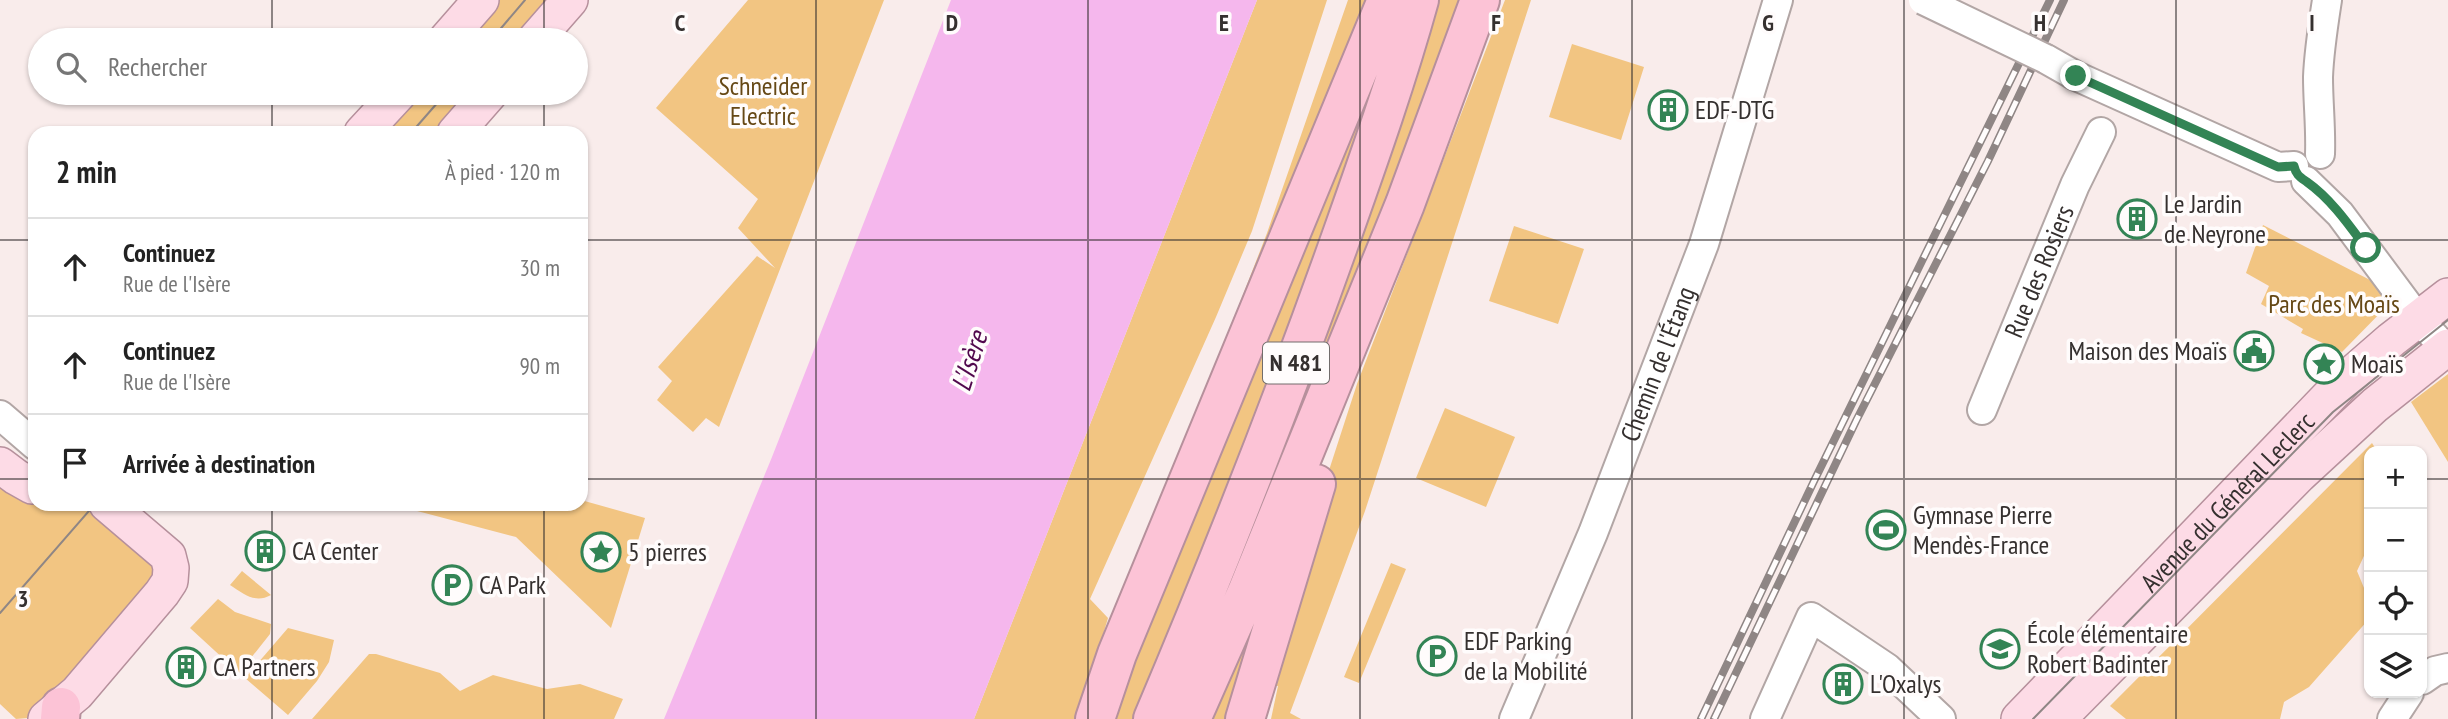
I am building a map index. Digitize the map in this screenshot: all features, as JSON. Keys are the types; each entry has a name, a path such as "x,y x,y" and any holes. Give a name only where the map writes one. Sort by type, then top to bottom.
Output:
{"highway":[{"path":"1095,719 1117,654 1387,0"},
{"name":"N 481","path":"1153,719 1298,358 1394,89 1419,0"},
{"name":"N 481","path":"1191,719 1253,577 1400,216 1480,0"},
{"path":"1245,719 1289,567 1347,387 1415,208 1464,44"}],"main road":[{"path":"456,28 481,0"},
{"path":"546,28 570,0"},
{"path":"368,126 388,105"},
{"path":"461,126 479,105"},
{"name":"Avenue du Général Leclerc","path":"2019,719 2345,380 2448,296"},
{"name":"Avenue du Général Leclerc","path":"2058,719 2299,475 2375,405 2447,348"},
{"path":"0,465 28,484"},
{"path":"56,715 154,604 170,580 168,556 122,511"}],"street":[{"name":"Chemin de l'Étang","path":"1514,719 1593,533 1704,244 1778,0"},
{"path":"1923,0 2076,76 2278,167 2310,165"},
{"path":"2327,0 2320,42 2310,165 2340,214 2419,320 2447,348"},
{"name":"Rue des Rosiers","path":"1982,410 2075,185 2101,132"},
{"path":"0,415 28,439"},
{"path":"1766,719 1811,617 1887,668 1941,719"},
{"path":"2427,677 2435,671 2448,668"},
{"path":"2392,719 2406,698"}],"green space":[{"path":"492,0 556,0 532,28 468,28"},
{"name":"Schneider Electric","path":"748,0 884,0 719,427 706,418 693,432 657,400 672,381 658,367 757,256 775,268 738,228 758,199 656,108"},
{"path":"1257,0 1327,0 1252,231 1090,599 1108,618 1078,719 974,719"},
{"path":"1348,0 1371,0 1213,372 1267,233"},
{"path":"1438,0 1462,0 1449,41 1258,534 1250,523 1417,74"},
{"path":"1505,0 1531,0 1365,511 1290,713 1301,719 1271,719 1278,686 1271,685 1308,535 1357,384"},
{"path":"1400,12 1262,407 1133,719 1103,719"},
{"path":"1572,44 1644,67 1621,140 1549,117"},
{"path":"399,105 464,105 446,126 380,126"},
{"name":"Parc des Moaïs","path":"2263,225 2374,282 2390,303 2342,352 2301,333 2303,329 2261,304 2269,286 2246,273"},
{"path":"1514,226 1584,249 1558,324 1489,301"},
{"path":"2448,374 2448,462 2411,402"},
{"path":"1445,408 1515,437 1486,507 1416,478"},
{"path":"2364,451 2364,556 2357,571 2364,588 2364,625 2309,687 2284,702 2280,719 2126,719 2110,706"},
{"path":"0,479 28,493 28,511 100,511 154,560 154,577 37,714 16,719 0,704"},
{"path":"588,502 645,518 611,628 516,537 417,511 588,511"},
{"path":"1391,563 1406,569 1359,683 1344,677"},
{"path":"242,571 271,595 255,598 230,585"},
{"path":"1271,585 1231,719 1209,719"},
{"path":"218,599 235,612 271,624 270,634 239,673 190,628"},
{"path":"288,628 334,640 329,662 317,681 288,715 245,678"},
{"path":"369,654 440,673 460,691 493,675 547,689 580,684 623,699 614,719 312,719"}],"water":[{"name":"L'Isère","path":"951,0 1257,0 974,719 664,719 772,457"}],"tram line":[{"path":"501,28 525,0"},
{"path":"417,126 436,105"},
{"path":"2033,719 2333,412 2448,320"},
{"path":"0,613 89,511"}],"railway":[{"path":"1701,719 1815,479 2050,0"},
{"path":"1714,719 1856,421 1988,161 2064,0"}],"place":[{"name":"EDF-DTG","path":"1668,110"},
{"name":"Le Jardin de Neyrone","path":"2137,219"},
{"name":"Maison des Moaïs","path":"2254,351"},
{"name":"Moaïs","path":"2324,364"},
{"name":"Gymnase Pierre Mendès-France","path":"1886,530"},
{"name":"CA Center","path":"265,551"},
{"name":"5 pierres","path":"601,552"},
{"name":"CA Park","path":"452,585"},
{"name":"École élémentaire Robert Badinter","path":"2000,649"},
{"name":"EDF Parking de la Mobilité","path":"1437,656"},
{"name":"CA Partners","path":"186,667"},
{"name":"L'Oxalys","path":"1843,684"}],"route":[{"path":"2076,76 2278,167 2294,166 2298,176 2340,214 2366,248"}]}
